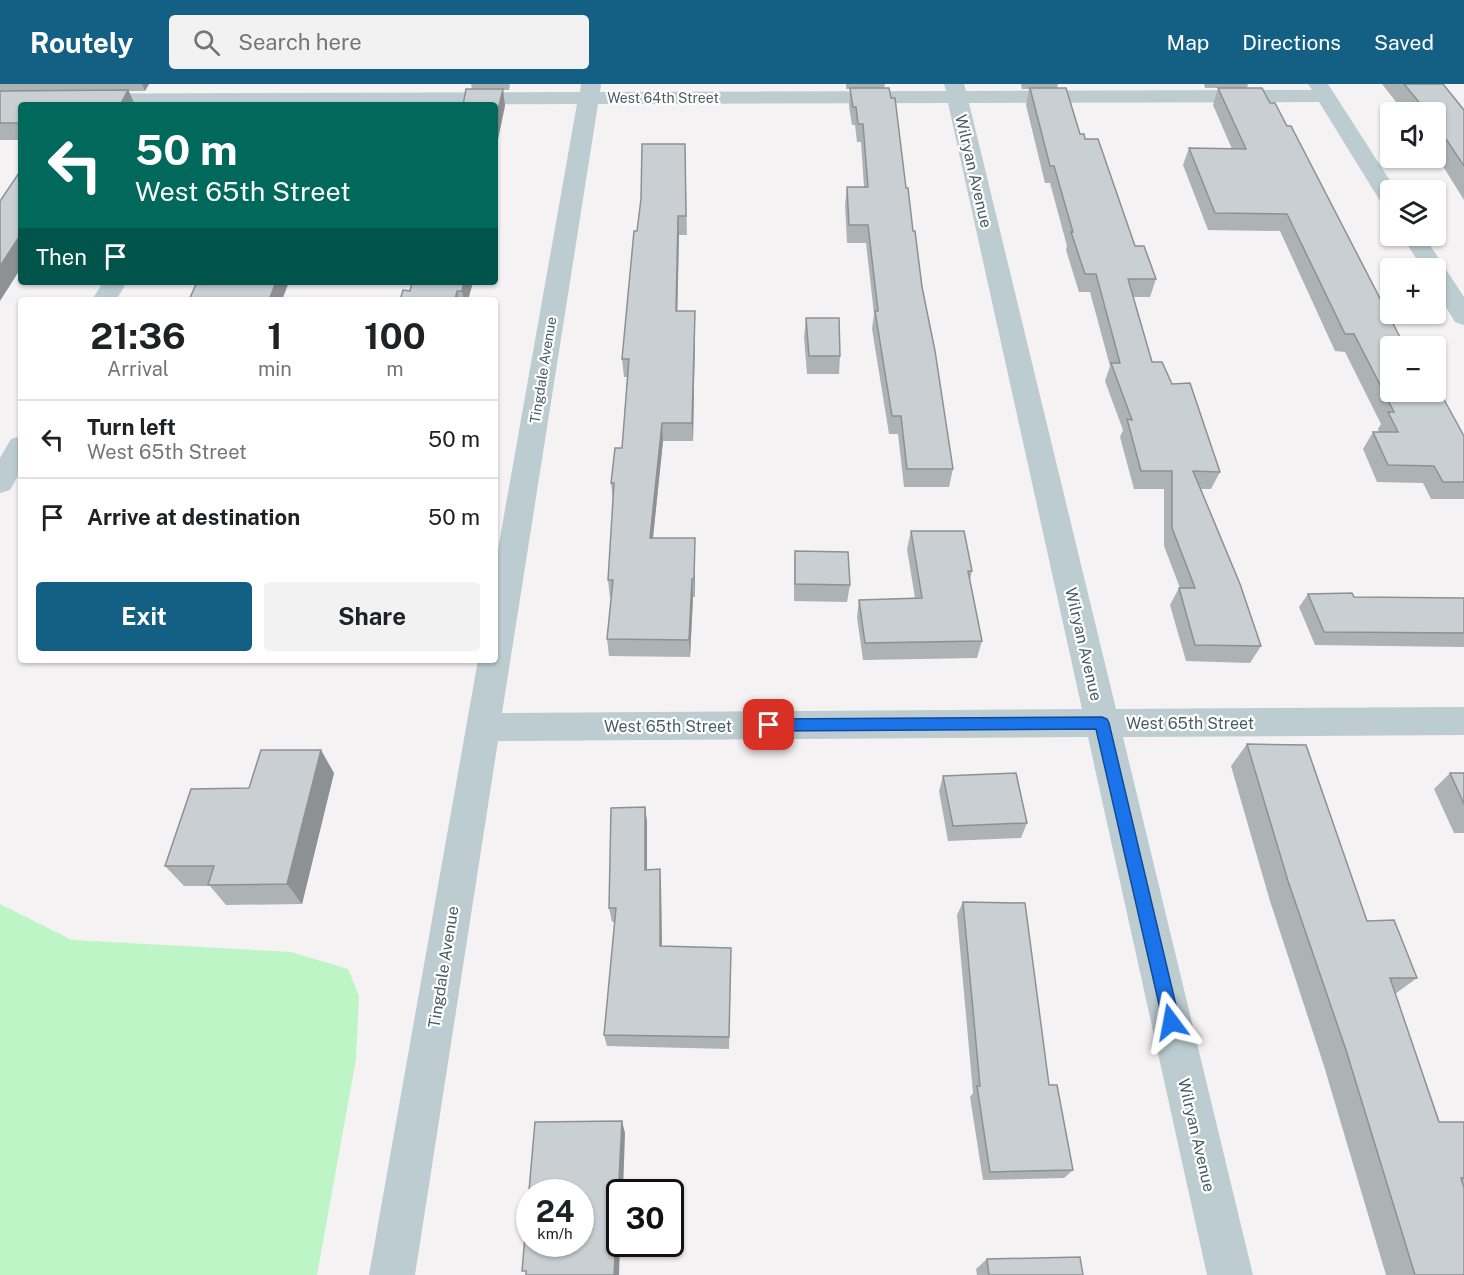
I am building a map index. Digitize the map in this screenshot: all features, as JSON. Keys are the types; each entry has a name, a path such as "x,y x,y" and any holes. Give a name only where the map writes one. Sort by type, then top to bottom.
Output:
{"street":[{"name":"West 64th Street","path":"0,100 589,91 1322,90"},
{"path":"1322,90 1380,184"},
{"name":"Tingdale Avenue","path":"498,640 589,91"},
{"name":"Wilryan Avenue","path":"956,91 1230,1275"},
{"path":"1446,288 1464,317"},
{"path":"0,483 18,451"},
{"name":"Tingdale Avenue","path":"392,1275 494,663"},
{"name":"West 65th Street","path":"483,727 1464,721"}],"green space":[{"path":"0,904 72,940 291,952 348,969 359,996 356,1059 317,1275 0,1275"}],"building":[{"path":"1404,84 1443,84 1464,110 1464,166 1446,139 1446,102 1419,102"},
{"path":"850,88 889,88 891,98 895,98 906,188 908,188 913,231 915,231 922,287 935,351 953,469 907,469 901,416 892,416 875,311 878,311 868,225 849,225 847,187 868,187 863,124 858,124"},
{"path":"1030,88 1066,88 1080,134 1084,134 1085,139 1098,139 1135,246 1144,246 1156,279 1128,279 1152,362 1162,362 1172,384 1190,383 1220,472 1193,471 1240,584 1261,646 1195,645 1179,588 1195,588 1172,528 1172,471 1141,471 1127,419 1132,420 1111,363 1120,363 1096,274 1085,274 1071,232 1073,232 1054,166 1050,166"},
{"path":"1218,88 1262,88 1270,103 1275,103 1287,126 1291,126 1380,298 1380,324 1393,324 1399,336 1380,336 1380,385 1354,334 1345,334 1287,214 1215,213 1189,148 1246,149"},
{"path":"466,89 503,89 498,110 498,102 464,102"},
{"path":"128,90 122,102 18,102 18,123 0,123 0,91"},
{"path":"642,144 685,144 686,216 678,216 676,311 695,311 692,423 662,423 650,538 695,538 689,640 607,639 613,580 608,580 614,483 611,483 615,448 622,448 629,359 622,359 634,231 637,231 641,199"},
{"path":"18,174 18,239 0,266 0,201"},
{"path":"196,285 275,285 270,297 190,297"},
{"path":"411,285 463,285 462,291 457,291 456,297 401,297 403,290 410,291"},
{"path":"806,318 839,318 840,356 809,356"},
{"path":"1389,402 1445,402 1464,436 1464,482 1443,482 1434,466 1388,465 1373,432 1398,432 1388,412 1394,412"},
{"path":"911,531 964,531 972,571 968,571 982,641 865,643 859,600 922,598"},
{"path":"795,551 848,552 850,585 795,584"},
{"path":"1352,593 1354,597 1464,598 1464,633 1324,632 1308,594"},
{"path":"1247,744 1306,745 1367,921 1394,920 1417,978 1390,978 1439,1122 1464,1122 1464,1178 1461,1178 1464,1188 1464,1275 1415,1275 1346,1050 1288,881"},
{"path":"261,750 321,750 287,884 208,885 214,866 165,866 191,789 249,788"},
{"path":"1016,773 1027,823 953,826 943,776"},
{"path":"1450,773 1464,773 1464,804"},
{"path":"645,807 645,870 660,869 660,946 731,948 729,1037 604,1035 616,908 609,908 611,808"},
{"path":"963,902 1025,903 1049,1085 1057,1085 1073,1170 990,1172 977,1086 980,1086"},
{"path":"622,1121 619,1179 606,1179 606,1257 615,1257 614,1275 526,1275 526,1271 522,1271 523,1257 594,1257 594,1179 530,1179 535,1122"},
{"path":"1080,1257 1083,1275 989,1275 987,1259"}],"route":[{"path":"769,725 1102,723 1171,1022"}]}
